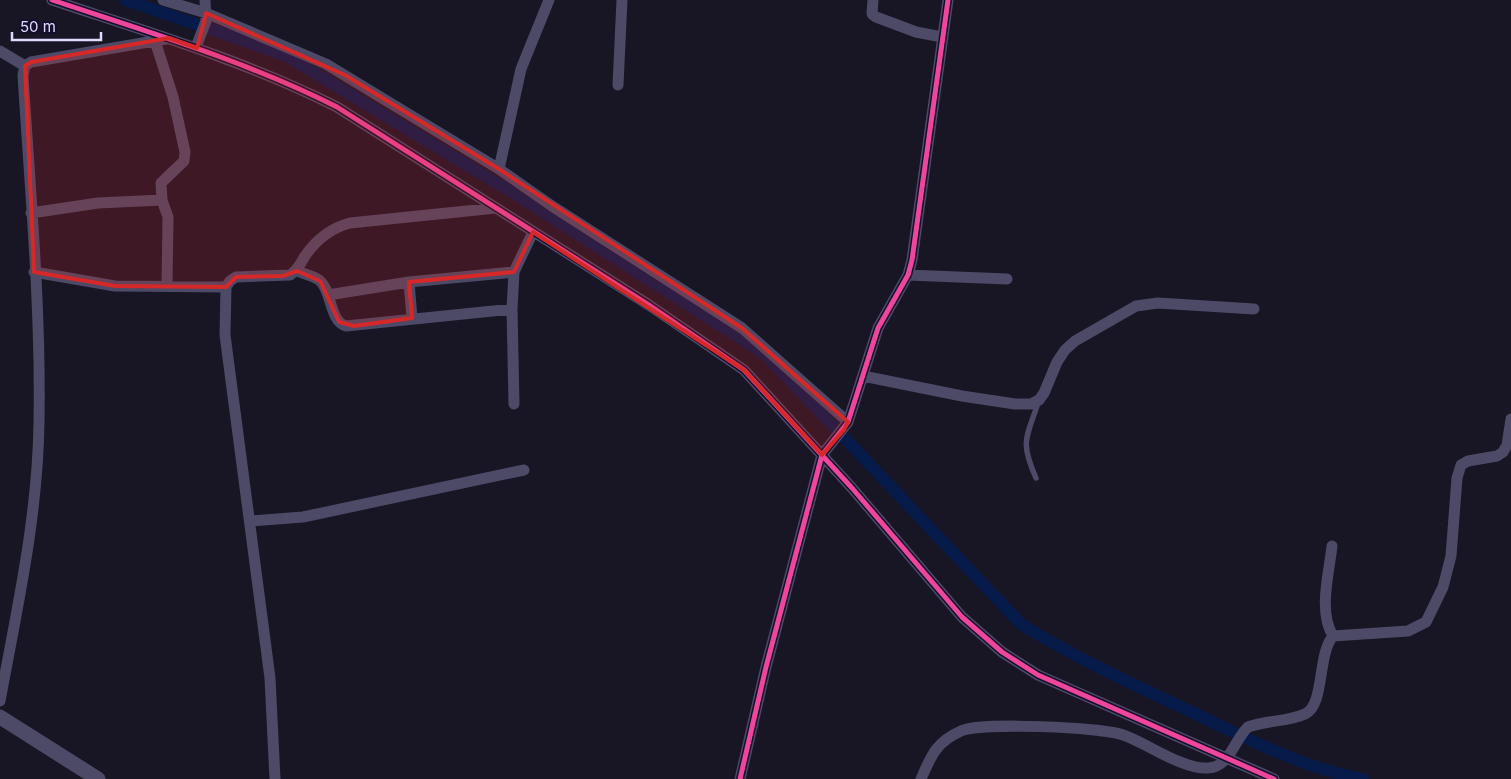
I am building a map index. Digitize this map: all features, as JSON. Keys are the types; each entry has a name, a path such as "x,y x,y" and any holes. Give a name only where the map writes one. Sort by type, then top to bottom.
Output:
{"street":[{"path":"52,0 169,38 198,44 282,81 337,107 496,208 744,370 826,452 949,602 1002,652 1038,675 1229,756 1274,779"},
{"path":"163,0 326,64 499,169 552,206 742,328 846,426"},
{"path":"198,44 206,17 205,0"},
{"path":"499,169 522,70 549,0"},
{"path":"618,85 622,0"},
{"path":"873,0 872,14 876,17 916,32 942,37"},
{"path":"740,779 766,667 826,452 846,426 878,328 908,275 921,206 948,0"},
{"path":"0,701 30,539 39,413 34,272 23,75 25,66 31,62 169,38"},
{"path":"155,41 175,105 184,152 184,161 161,183 162,200 168,217 167,286"},
{"path":"0,51 25,66"},
{"path":"31,213 98,203 162,200"},
{"path":"275,779 270,678 225,343 226,287 236,277 283,276 296,271 309,250 335,227 350,223 496,208"},
{"path":"514,404 512,309 514,272 533,232"},
{"path":"296,271 320,281 339,322 346,326 512,309"},
{"path":"34,272 115,286 226,287"},
{"path":"328,295 409,282 514,272"},
{"path":"908,275 1008,279"},
{"path":"409,282 412,318"},
{"path":"862,376 1015,404 1031,404 1039,400 1044,393 1057,362 1065,350 1075,341 1136,306 1158,302 1254,309"},
{"path":"1333,636 1408,631 1426,622 1443,587 1452,556 1457,478 1461,465 1468,460 1497,456 1503,452 1507,445 1511,419"},
{"path":"250,521 303,517 524,470"},
{"path":"1332,546 1325,613 1328,628 1333,636"},
{"path":"921,779 934,750 953,736 972,728 1076,728 1113,731 1195,767 1209,768 1229,756 1243,731 1256,724 1305,714 1312,709 1316,703 1324,652 1333,636"},
{"path":"0,717 98,779"}],"lane":[{"path":"1036,478 1028,459 1025,440 1033,422 1039,400"}],"highlighted area":[{"path":"206,13 345,75 499,169 742,328 848,422 844,430 822,455 744,370 533,232 514,272 409,282 412,318 354,326 339,322 320,281 297,271 283,276 236,277 226,287 115,286 34,272 25,66 31,62 169,38 197,48"}],"waterway":[{"path":"126,0 285,55 520,197 765,354 1021,624 1106,671 1276,752 1319,768 1363,779"}],"cycle path":[{"path":"52,0 232,61 268,75 337,107 649,305 744,370 852,488 962,617 1002,652 1038,675 1274,779"},
{"path":"740,779 766,667 822,455 848,422 878,328 908,275 912,260 948,0"}]}
